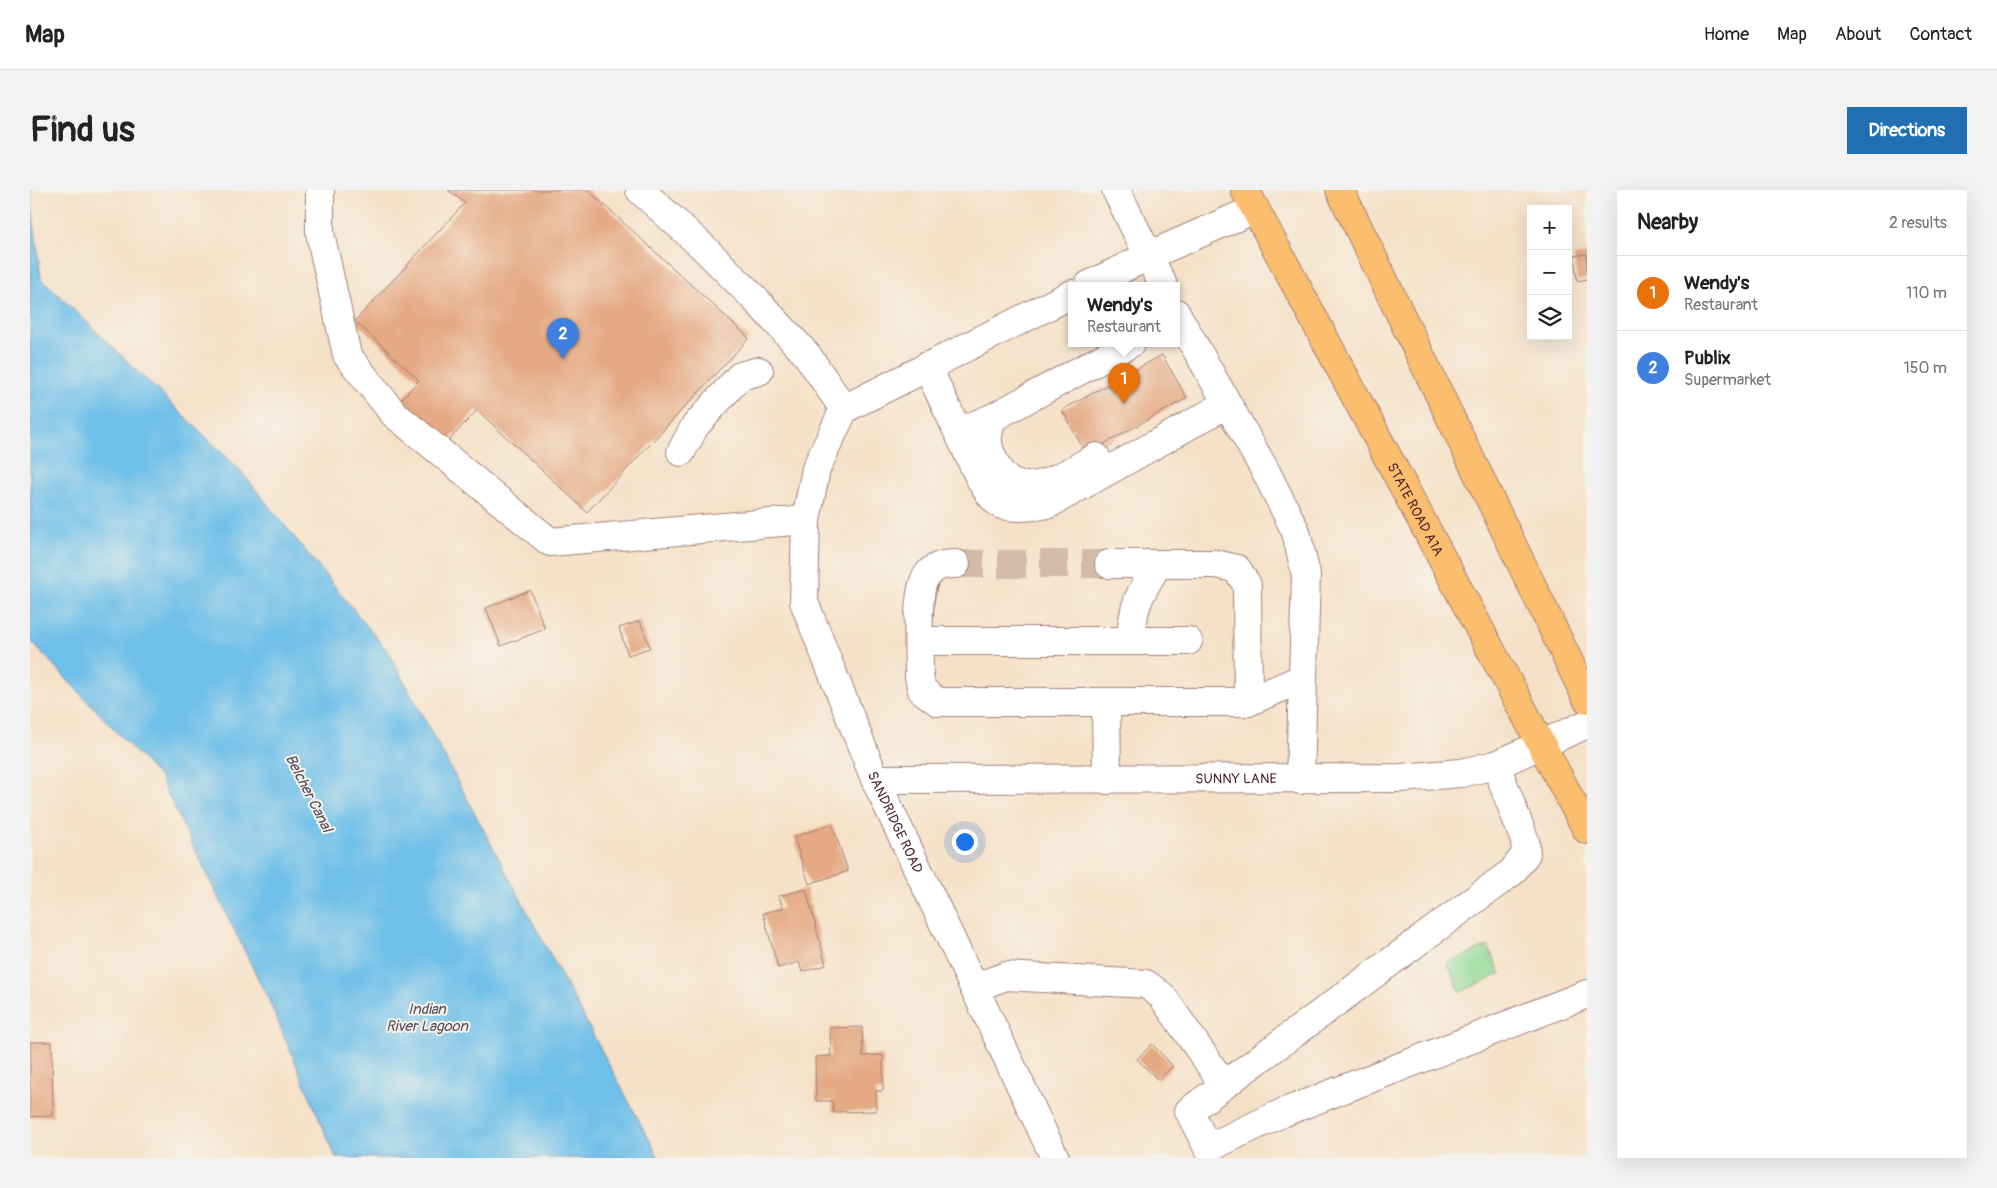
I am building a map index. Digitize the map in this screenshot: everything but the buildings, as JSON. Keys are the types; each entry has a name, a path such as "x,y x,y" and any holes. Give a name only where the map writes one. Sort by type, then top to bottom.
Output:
{"main road":[{"path":"1340,190 1576,658 1587,699"},
{"name":"STATE ROAD A1A","path":"1250,200 1587,830"}],"street":[{"path":"320,190 320,233 347,355 394,414 550,542 806,520"},
{"path":"640,190 703,247 755,299 807,355 844,408 1068,296"},
{"path":"1116,190 1161,282"},
{"path":"1095,282 1148,256 1250,200"},
{"path":"1180,321 1228,404 1296,532 1306,575 1300,780"},
{"path":"958,432 992,418 1125,347"},
{"path":"926,366 990,496 1002,505 1026,506 1049,504 1228,404"},
{"path":"681,452 695,426 740,376 759,371"},
{"name":"SANDRIDGE ROAD","path":"844,408 816,469 806,520 804,602 875,779 1055,1158"},
{"path":"992,418 987,436 990,454 997,469 1012,484 1028,488 1051,481 1144,432 1201,419"},
{"path":"956,564 942,564 927,574 920,589 919,678 922,690 938,702 1248,702 1303,678"},
{"path":"1109,564 1216,564 1237,568 1247,585 1248,702"},
{"path":"1132,642 1132,616 1141,592 1158,564"},
{"path":"920,640 1188,642"},
{"path":"1106,702 1107,780"},
{"name":"SUNNY LANE","path":"875,779 1300,780 1401,778 1461,773 1496,765 1542,746 1587,724"},
{"path":"1496,765 1525,841 1526,854 1512,872 1189,1112 1208,1148 1282,1113 1587,994"},
{"path":"974,988 1006,976 1146,984 1162,996 1224,1086"}],"green space":[{"path":"1488,946 1501,974 1460,992 1447,963"}],"water":[{"name":"Indian River Lagoon","path":"30,190 41,278 238,468 389,653 659,1158 336,1158 270,1003 160,778 30,640"}],"tunnel":[{"path":"956,564 1109,564"}],"place":[{"name":"Publix","path":"563,359"},
{"name":"Wendy's","path":"1124,404"}],"water label":[{"name":"Belcher Canal","path":"309,793"}]}
